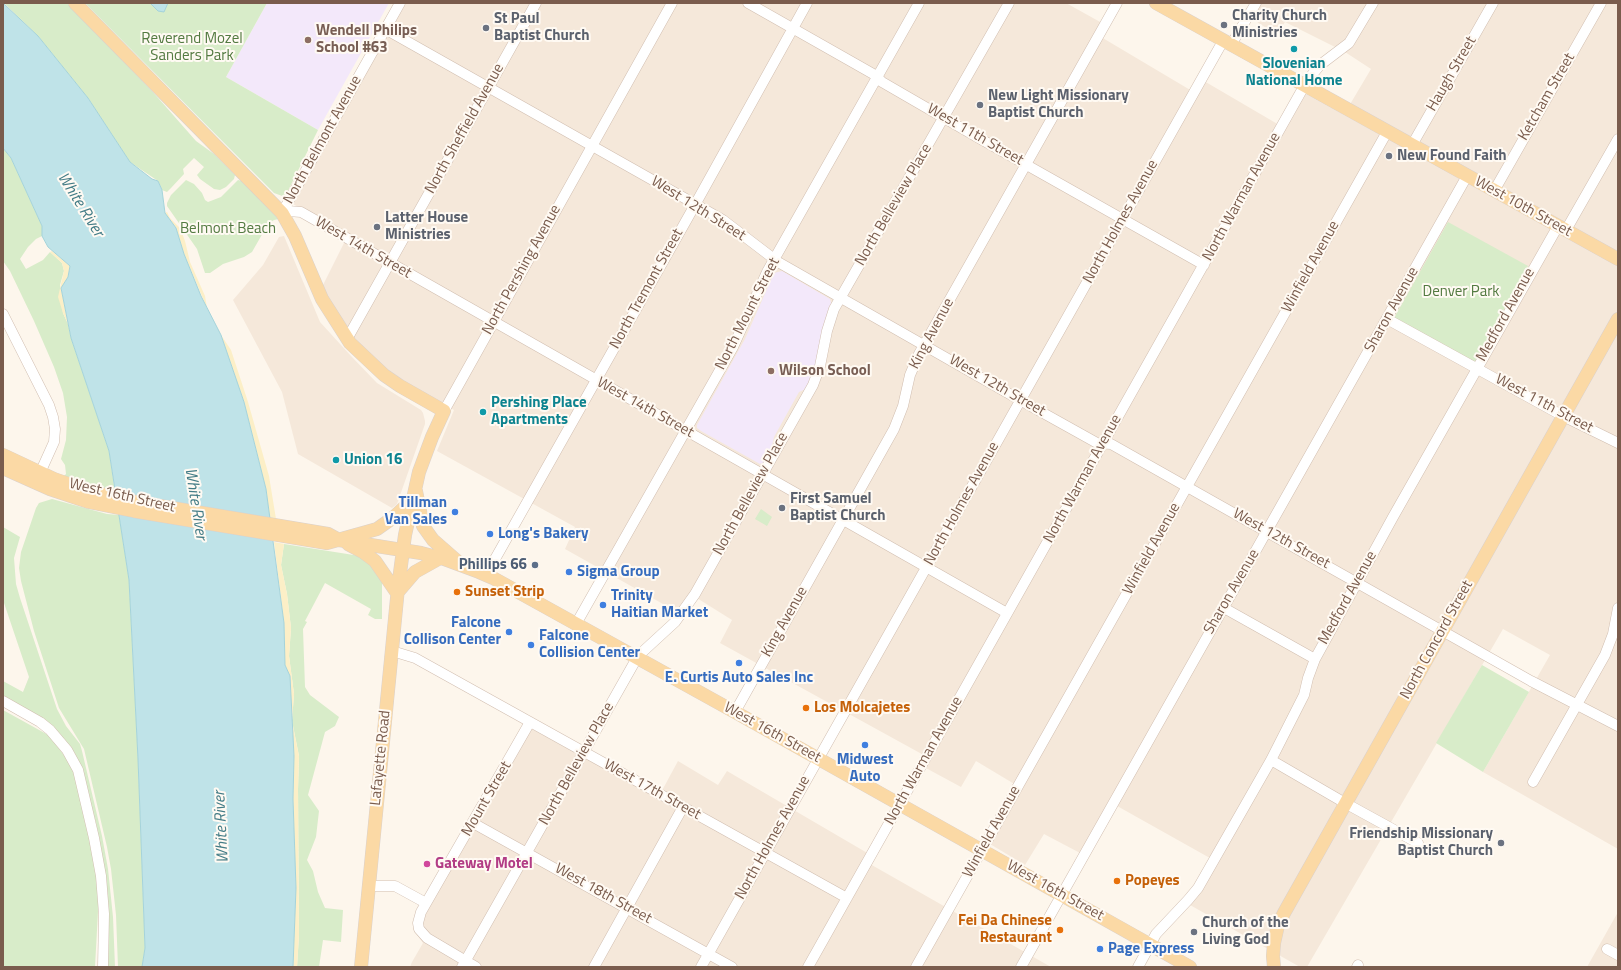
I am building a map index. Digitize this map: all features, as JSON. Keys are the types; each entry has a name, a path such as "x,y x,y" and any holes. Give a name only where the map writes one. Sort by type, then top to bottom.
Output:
{"main road":[{"path":"74,3 282,214 295,236 322,299 348,339 384,375 400,386 444,411"},
{"name":"West 10th Street","path":"1156,3 1618,259"},
{"name":"North Concord Street","path":"1274,967 1274,943 1281,918 1618,319"},
{"name":"North Pershing Avenue","path":"403,550 408,515 425,454 444,411"},
{"name":"West 16th Street","path":"3,455 90,497"},
{"name":"West 16th Street","path":"3,468 38,484 90,497 134,512 314,537 327,543 339,540 403,550 440,558 486,575 735,712 1190,967"},
{"path":"339,540 377,529 394,517 414,494"},
{"path":"414,494 423,526 433,540 459,564"},
{"path":"339,540 363,552 375,561 397,593 415,572 440,558"},
{"name":"Lafayette Road","path":"361,967 397,593 403,550"}],"street":[{"name":"North Belmont Avenue","path":"282,214 400,3"},
{"name":"North Sheffield Avenue","path":"348,339 536,3"},
{"name":"North Pershing Avenue","path":"444,411 672,3"},
{"name":"West 11th Street","path":"748,3 875,74 882,82 944,118 1204,265"},
{"name":"North Tremont Street","path":"486,575 807,3"},
{"name":"North Mount Street","path":"576,624 739,336 763,280 919,3"},
{"name":"North Belleview Place","path":"464,964 637,658 642,651 675,622 689,605 816,378 823,357 829,322 841,298 1009,3"},
{"name":"King Avenue","path":"735,712 896,426 903,406 911,372 924,345 1117,3"},
{"name":"North Holmes Avenue","path":"701,967 1123,219 1227,43 1256,3"},
{"name":"North Warman Avenue","path":"808,967 1304,86 1320,65 1349,43 1373,3"},
{"name":"Haugh Street","path":"1412,145 1493,3"},
{"name":"Ketcham Street","path":"1494,190 1601,3"},
{"name":"West 12th Street","path":"385,29 695,204 722,220 774,260 1021,400 1096,442 1111,444 1358,582 1531,681 1618,726"},
{"name":"Winfield Avenue","path":"916,967 1387,132"},
{"name":"Medford Avenue","path":"1138,967 1158,931 1193,895 1271,760 1304,695 1308,678 1315,660 1476,368 1618,139"},
{"name":"Sharon Avenue","path":"1021,967 1467,176"},
{"name":"West 14th Street","path":"282,214 288,211 301,212 390,264 1007,613"},
{"path":"3,314 49,405 53,417 55,429 54,442 40,473"},
{"name":"West 11th Street","path":"1387,319 1563,416 1618,442"},
{"path":"1224,608 1315,660"},
{"path":"1533,782 1609,646 1615,628 1618,608"},
{"name":"West 17th Street","path":"392,651 414,658 847,898"},
{"path":"3,701 40,722 55,735 65,747 75,764 81,779 97,854 104,914 103,967"},
{"name":"Mount Street","path":"464,964 427,938 419,929 418,923 421,912 474,823 530,722"},
{"path":"1271,760 1418,843"},
{"path":"594,967 684,807"},
{"name":"West 18th Street","path":"474,823 732,967"},
{"path":"368,886 395,886 426,903"},
{"path":"1607,949 1618,955"},
{"path":"464,964 476,967"}],"shaded area":[{"name":"Wendell Philips School #63","path":"267,3 389,3 318,130 226,77"},
{"path":"406,3 1066,3 1102,23 1096,34 1197,94 1204,81 1286,129 1306,94 1618,265 1618,849 1483,772 1550,655 1503,629 1307,967 1300,967 1190,905 1217,862 1110,802 1080,853 1044,834 1025,865 990,844 1021,788 976,761 961,787 924,767 929,758 720,643 732,620 692,595 679,613 565,549 575,527 437,451 454,410 404,381 367,355 337,313 322,287 345,241 292,203"},
{"path":"1260,3 1618,3 1618,255 1349,106 1371,69 1345,52 1285,22 1277,35 1251,18"},
{"path":"284,236 320,322 377,383 421,410 423,413 425,424 397,504 392,508 298,454 282,392 233,300 263,265 279,237"},
{"name":"Wilson School","path":"782,271 830,299 832,306 813,375 806,389 799,392 774,437 771,450 763,463 760,464 701,431 697,428 697,425 745,339 774,273"},
{"path":"530,728 658,798 678,761 718,785 727,771 869,854 804,967 410,967 423,943 413,929 473,830"},
{"path":"870,864 1051,967 813,967"},
{"path":"1618,912 1618,967 1587,967"}],"green space":[{"path":"4,3 67,3 152,91 196,141 214,154 235,175 234,179 226,187 220,190 214,189 197,175 204,167 194,158 183,169 184,174 167,192 162,190 158,181 130,162 88,98 38,36"},
{"name":"Reverend Mozel Sanders Park","path":"85,3 267,3 226,77 318,130 285,197 274,193"},
{"path":"3,148 11,158 42,226 42,236 36,239 28,247 20,259 26,269 43,260 50,252 62,263 64,271 60,285 63,313 68,324 71,338 109,451 115,492 64,476 66,474 65,465 61,459 66,440 67,417 63,393 54,367 34,321 10,271 3,261"},
{"name":"Belmont Beach","path":"186,180 194,184 208,202 221,197 238,180 242,181 279,219 268,224 252,252 244,257 223,264 210,273 205,273 197,249 167,206 171,195"},
{"name":"Denver Park","path":"1448,222 1528,266 1474,363 1394,318"},
{"path":"52,499 107,514 119,515 129,580 138,759 145,948 142,967 118,967 116,915 111,869 84,749 59,708 34,631 21,581 19,568 21,552 36,508 39,503"},
{"path":"761,509 772,517 767,526 755,519"},
{"path":"3,527 20,537 14,558 16,584 20,598 57,709 66,726 80,744 82,751 102,836 108,869 113,917 115,967 107,967 103,864 96,823 74,752 56,730 3,697 3,681 23,692 29,677 3,600"},
{"path":"284,544 360,556 369,562 382,582 382,619 375,619 368,615 371,609 325,583 305,621 307,622 303,629 305,687 310,695 339,717 335,726 325,732 308,795 319,811 316,837 307,860 313,871 318,892 325,908 343,910 341,942 323,940 319,967 297,967 299,935 299,756 292,721 294,694 289,656 291,628 287,594 281,565"},
{"path":"1482,665 1529,692 1483,772 1436,743"},
{"path":"3,710 50,736 74,769 87,823 99,893 95,967 3,967"}],"sand":[{"path":"167,212 170,218 180,228 190,262 205,296 207,308 184,254 176,228 165,213"},
{"path":"52,251 70,266 68,277 61,288 68,324 58,297 64,271 62,263 50,252"},
{"path":"221,335 231,350 248,402 269,476 276,519 270,518 266,489 244,402"},
{"path":"274,542 284,544 281,565 287,594 291,628 289,656 294,694 292,721 290,676 285,665 284,623"},
{"path":"292,721 299,756 299,935 297,967 293,967 296,888"}],"water":[{"name":"White River","path":"3,3 38,36 88,98 130,162 152,179 158,181 162,190 165,213 176,228 184,254 201,296 221,335 244,402 266,489 284,623 285,665 290,676 294,756 293,799 296,888 293,967 142,967 145,948 138,759 129,580 109,451 71,338 61,288 68,277 70,266 48,247 42,236 42,226 11,158 3,148"},
{"path":"150,3 168,3 164,12 158,11"}],"place":[{"name":"Charity Church Ministries","path":"1224,25"},
{"name":"St Paul Baptist Church","path":"486,28"},
{"name":"Wendell Philips School #63","path":"308,40"},
{"name":"Slovenian National Home","path":"1294,49"},
{"name":"New Light Missionary Baptist Church","path":"980,105"},
{"name":"New Found Faith","path":"1389,156"},
{"name":"Latter House Ministries","path":"377,227"},
{"name":"Wilson School","path":"771,371"},
{"name":"Pershing Place Apartments","path":"483,412"},
{"name":"Union 16","path":"336,460"},
{"name":"First Samuel Baptist Church","path":"782,508"},
{"name":"Tillman Van Sales","path":"455,512"},
{"name":"Long's Bakery","path":"490,534"},
{"name":"Phillips 66","path":"535,565"},
{"name":"Sigma Group","path":"569,572"},
{"name":"Sunset Strip","path":"457,592"},
{"name":"Trinity Haitian Market","path":"603,605"},
{"name":"Falcone Collison Center","path":"509,632"},
{"name":"Falcone Collision Center","path":"531,645"},
{"name":"E. Curtis Auto Sales Inc","path":"739,663"},
{"name":"Los Molcajetes","path":"806,708"},
{"name":"Midwest Auto","path":"865,745"},
{"name":"Friendship Missionary Baptist Church","path":"1501,843"},
{"name":"Gateway Motel","path":"427,864"},
{"name":"Popeyes","path":"1117,881"},
{"name":"Fei Da Chinese Restaurant","path":"1060,930"},
{"name":"Church of the Living God","path":"1194,932"},
{"name":"Page Express","path":"1100,949"}]}
